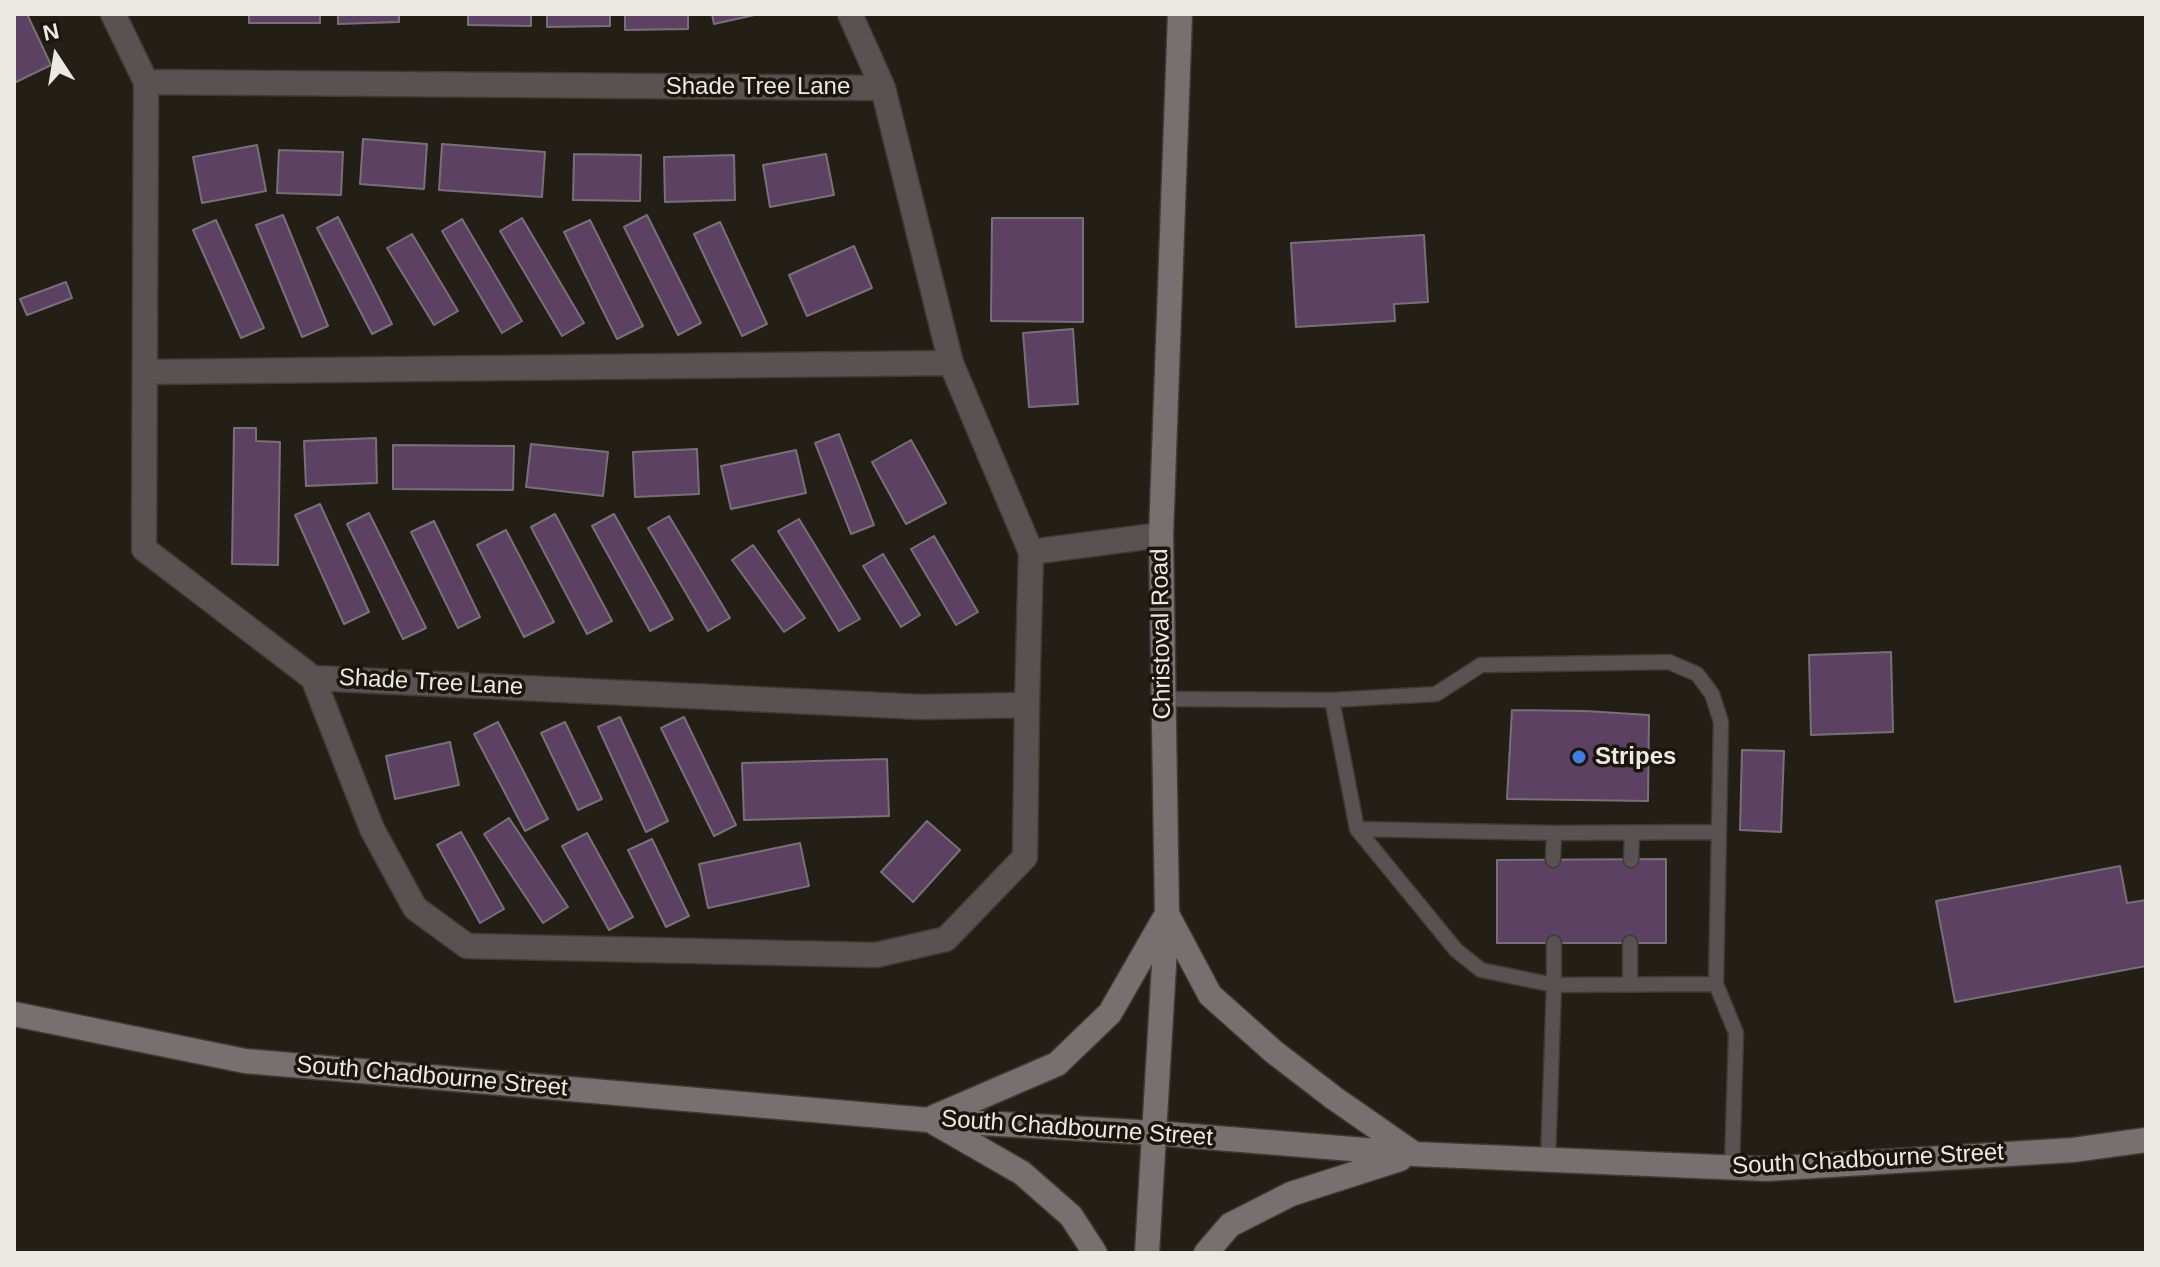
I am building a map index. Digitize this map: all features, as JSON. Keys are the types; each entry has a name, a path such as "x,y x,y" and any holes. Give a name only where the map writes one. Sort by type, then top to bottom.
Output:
{"main road":[{"name":"Christoval Road","path":"1147,1253 1167,914 1161,535 1180,14"},
{"path":"929,1120 1057,1064 1110,1013 1167,914"},
{"path":"1167,914 1210,995 1274,1052 1414,1154"},
{"name":"South Chadbourne Street","path":"14,1014 245,1061 929,1120 1155,1133 1414,1154 1766,1169 2073,1150 2146,1140"},
{"path":"929,1120 1022,1173 1071,1216 1095,1253"},
{"path":"1206,1253 1230,1225 1291,1194 1414,1154"}],"street":[{"name":"Shade Tree Lane","path":"113,14 146,82 144,549 313,678 921,707 1027,705 1031,552 951,363 883,88 146,82"},
{"path":"850,14 883,88"},
{"path":"145,372 951,363"},
{"path":"1031,552 1161,535"},
{"path":"313,678 372,829 415,908 467,946 876,955 946,939 1025,857 1027,705"}],"lane":[{"path":"1163,699 1332,700 1436,694 1481,665 1669,662 1697,674 1712,694 1721,722 1716,984 1736,1033 1732,1168"},
{"path":"1332,700 1357,829 1456,950 1481,970 1554,985 1716,984"},
{"path":"1357,829 1719,832"},
{"path":"1553,860 1554,833"},
{"path":"1631,860 1632,833"},
{"path":"1548,1160 1554,943"},
{"path":"1630,943 1630,985"}],"building":[{"path":"14,14 27,14 51,65 14,83"},
{"path":"249,14 320,14 320,23 249,23"},
{"path":"338,14 399,14 399,22 338,24"},
{"path":"468,14 531,14 531,26 468,25"},
{"path":"547,14 610,14 610,26 547,27"},
{"path":"625,14 688,14 688,29 625,30"},
{"path":"712,14 759,14 714,24"},
{"path":"363,139 427,144 424,189 360,184"},
{"path":"442,144 545,152 542,197 439,190"},
{"path":"257,145 266,191 202,203 193,157"},
{"path":"279,150 343,152 341,195 277,193"},
{"path":"574,154 641,155 640,201 573,200"},
{"path":"826,154 834,195 770,207 763,165"},
{"path":"734,155 735,200 665,202 664,157"},
{"path":"283,215 328,326 302,337 256,225"},
{"path":"647,215 701,323 678,335 624,227"},
{"path":"338,217 392,324 372,334 317,228"},
{"path":"522,218 584,323 562,336 500,231"},
{"path":"992,218 1083,218 1083,322 991,321"},
{"path":"462,219 522,321 502,333 442,231"},
{"path":"216,220 264,328 241,338 193,230"},
{"path":"590,220 643,326 617,339 564,232"},
{"path":"720,222 767,324 742,336 694,234"},
{"path":"412,234 458,311 434,325 387,248"},
{"path":"1424,235 1428,302 1394,304 1395,321 1296,327 1291,243"},
{"path":"854,246 872,288 807,316 789,275"},
{"path":"66,282 72,298 27,315 20,299"},
{"path":"1073,329 1078,404 1029,407 1023,333"},
{"path":"234,428 256,428 256,441 280,442 278,565 232,564"},
{"path":"839,434 874,525 851,534 815,443"},
{"path":"376,438 377,483 306,486 304,441"},
{"path":"911,440 946,503 906,524 872,462"},
{"path":"531,444 608,452 603,496 526,487"},
{"path":"393,445 514,446 513,490 393,489"},
{"path":"697,449 699,494 635,497 633,452"},
{"path":"796,450 806,493 731,509 721,466"},
{"path":"320,504 369,612 344,624 295,515"},
{"path":"369,513 426,628 403,639 347,524"},
{"path":"555,514 612,621 587,634 531,527"},
{"path":"614,514 673,619 650,631 592,526"},
{"path":"669,516 730,618 708,631 648,528"},
{"path":"799,519 860,619 839,631 778,531"},
{"path":"434,521 480,617 458,628 411,532"},
{"path":"506,530 554,622 524,637 477,545"},
{"path":"934,536 978,612 956,625 911,549"},
{"path":"753,545 805,618 784,632 732,560"},
{"path":"883,554 920,615 901,627 863,566"},
{"path":"1891,652 1893,732 1811,735 1809,655"},
{"name":"Stripes","path":"1512,710 1649,715 1648,801 1507,799"},
{"path":"620,717 668,821 646,832 598,727"},
{"path":"684,717 736,825 714,836 661,728"},
{"path":"498,722 548,819 525,831 474,734"},
{"path":"565,722 602,799 578,810 541,733"},
{"path":"450,742 459,785 395,799 386,756"},
{"path":"1742,750 1784,751 1781,832 1740,830"},
{"path":"887,759 889,816 744,820 742,763"},
{"path":"509,818 568,907 543,923 484,834"},
{"path":"927,821 960,850 913,902 881,872"},
{"path":"461,832 504,909 480,923 437,845"},
{"path":"587,833 633,917 609,930 562,846"},
{"path":"652,839 689,916 666,927 628,850"},
{"path":"800,843 809,886 708,908 699,864"},
{"path":"1666,859 1666,943 1497,943 1497,860"},
{"path":"2120,866 2127,903 2146,900 2146,966 1955,1002 1936,901"}],"place":[{"name":"Stripes","path":"1579,757"}]}
